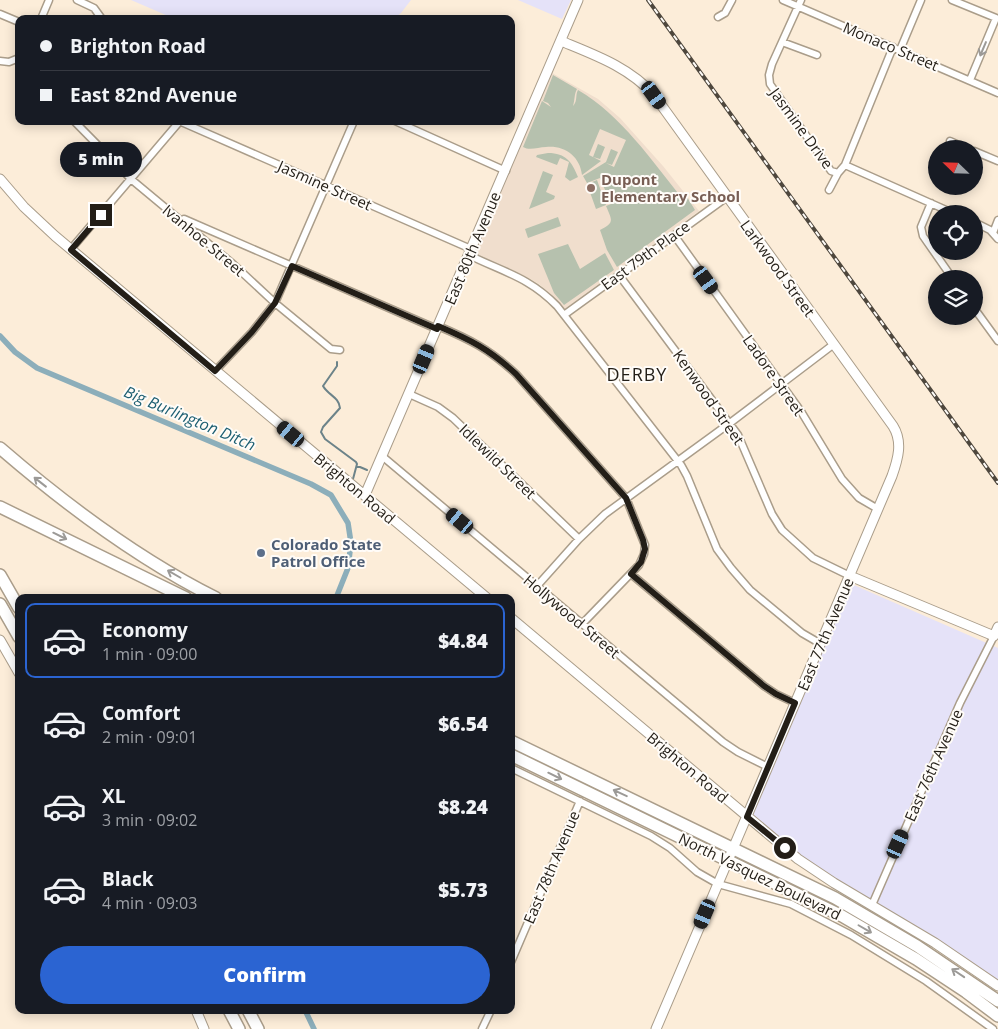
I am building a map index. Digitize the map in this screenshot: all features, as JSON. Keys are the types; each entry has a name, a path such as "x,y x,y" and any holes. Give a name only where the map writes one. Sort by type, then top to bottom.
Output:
{"highway":[{"path":"0,448 56,494 118,539 209,594"},
{"path":"0,507 178,594"},
{"path":"0,575 15,601"},
{"path":"0,604 15,630"},
{"name":"North Vasquez Boulevard","path":"515,743 812,886 917,946 998,1001"},
{"name":"North Vasquez Boulevard","path":"515,757 842,916 958,987 998,1016"},
{"path":"231,1014 239,1029"},
{"path":"250,1014 258,1029"}],"street":[{"path":"43,15 49,0"},
{"path":"77,0 94,8 99,15"},
{"name":"East 80th Avenue","path":"365,495 578,0"},
{"path":"718,17 725,13 732,0"},
{"name":"Monaco Street","path":"783,0 799,3 896,49 998,93"},
{"path":"829,190 838,173 845,165 896,49 921,0"},
{"path":"952,0 996,18 970,80"},
{"path":"799,3 782,42 817,55"},
{"path":"0,14 15,20"},
{"name":"Larkwood Street","path":"561,41 622,68 638,79 654,95 897,433 899,440 896,466 887,488"},
{"name":"Jasmine Drive","path":"782,42 770,70 769,80 772,89 831,171 838,173"},
{"path":"0,61 9,62 15,60"},
{"name":"Ivanhoe Street","path":"78,125 132,180 233,264 275,303 331,349 340,350"},
{"path":"71,250 177,125"},
{"name":"Jasmine Street","path":"189,125 470,252 537,287 564,314 678,461 687,476 717,549 731,568 750,590 806,637 820,644"},
{"path":"215,371 252,332 275,303 352,125"},
{"path":"404,125 506,171"},
{"path":"983,155 998,161"},
{"path":"845,165 935,205"},
{"name":"Brighton Road","path":"0,179 24,207 71,250 482,594"},
{"name":"East 79th Place","path":"564,314 727,197"},
{"path":"930,203 921,227 922,236 947,270"},
{"path":"174,214 292,266 477,343 501,360 516,374 626,498 643,540 645,549 641,562 582,624"},
{"path":"993,233 998,220"},
{"path":"983,227 993,233 998,239"},
{"name":"Ladore Street","path":"674,235 802,413 848,488 859,498 878,509"},
{"name":"Kenwood Street","path":"619,275 730,423 742,442 768,505 782,530 813,558 824,565 994,636"},
{"path":"983,320 998,341"},
{"path":"537,586 579,539 605,514 834,344"},
{"name":"Idlewild Street","path":"409,394 438,407 453,418 579,539"},
{"name":"Hollywood Street","path":"382,456 723,742 738,752 768,766"},
{"name":"East 77th Avenue","path":"656,1029 887,488"},
{"path":"631,574 764,686 795,703"},
{"name":"Brighton Road","path":"515,621 806,865 935,943 998,986"},
{"name":"East 76th Avenue","path":"872,905 960,703 998,627"},
{"path":"0,640 15,666"},
{"path":"515,770 651,836 670,848 697,872 718,884 791,904 852,935 908,969 993,1029"},
{"name":"East 78th Avenue","path":"515,953 580,801"},
{"path":"198,1014 204,1029"},
{"path":"482,1029 488,1014"}],"shaded area":[{"path":"131,0 411,0 399,15 166,15"},
{"path":"518,0 571,0 562,19"},
{"name":"Dupont Elementary School","path":"552,73 598,99 620,118 663,166 699,211 563,310 550,293 539,284 473,254"},
{"path":"847,582 998,648 998,986 834,883 748,818"}],"green space":[{"path":"553,75 577,89 573,106 578,90 594,101 622,126 683,199 687,197 695,210 617,267 607,250 600,230 611,221 606,206 611,204 600,178 587,183 583,176 606,162 611,149 618,152 612,165 606,163 614,167 626,140 600,129 589,155 601,161 582,175 578,162 565,150 553,147 531,149 523,147 542,101 551,107 543,101"},
{"path":"598,144 605,147 600,159 593,157"},
{"path":"554,153 568,159 578,177 570,181 565,177 569,162 560,158 557,165 536,157 537,155"},
{"path":"543,171 553,175 546,192 555,196 554,199 529,209"},
{"path":"597,180 606,205 596,209 587,184"},
{"path":"558,217 561,226 528,238 525,229"},
{"path":"568,244 580,269 605,253 614,270 564,305 554,293 538,254"}],"waterway":[{"name":"Big Burlington Ditch","path":"0,336 15,352 37,368 311,484 331,495 348,523 351,543 348,568 338,594"},
{"path":"337,362 337,366 323,386 338,401 340,408 323,427 321,432 325,439 356,462 353,479"},
{"path":"357,467 367,470"},
{"name":"Big Burlington Ditch","path":"307,1014 314,1029"}],"railway":[{"path":"648,0 998,483"}],"place":[{"name":"Dupont Elementary School","path":"591,188"},
{"name":"Colorado State Patrol Office","path":"261,553"}],"district":[{"name":"DERBY","path":"637,374"}],"route":[{"path":"101,215 71,250 152,316 215,371 252,332 275,303 292,266 437,329 438,326 462,336 477,343 501,360 516,374 626,498 645,545 641,562 631,574 764,686 795,703 747,817 785,848"}]}
